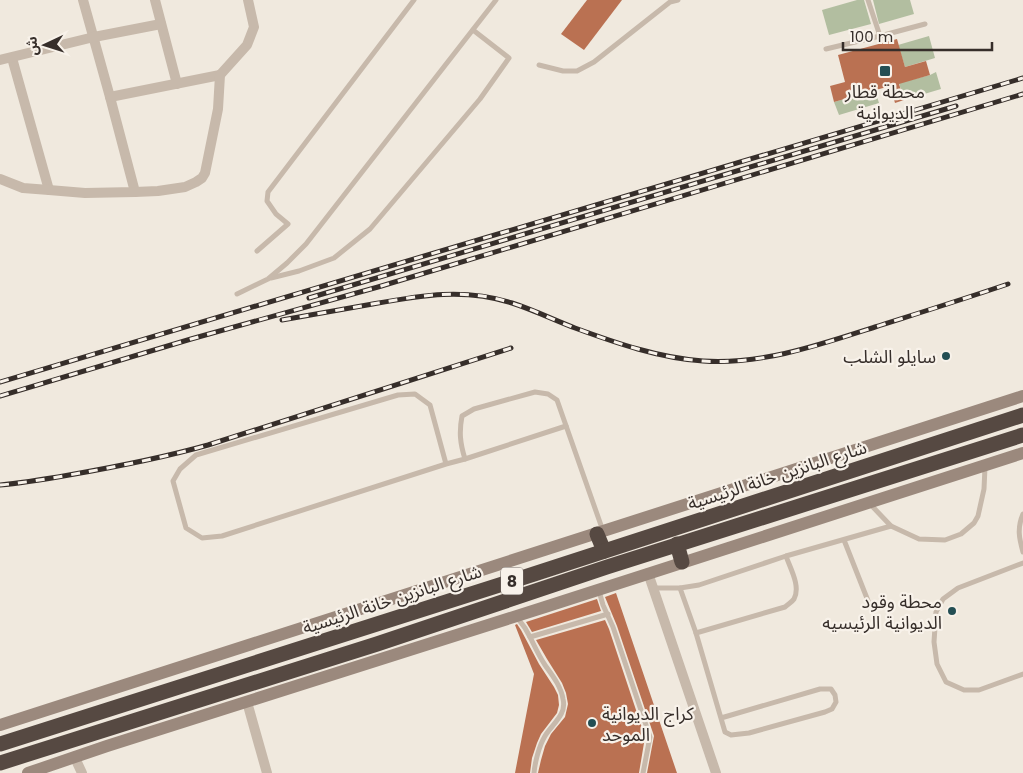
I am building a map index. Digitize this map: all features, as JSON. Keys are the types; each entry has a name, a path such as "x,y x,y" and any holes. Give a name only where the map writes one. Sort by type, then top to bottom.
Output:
{"highway":[{"name":"شارع البانزين خانة الرئيسية","path":"0,744 1023,415"},
{"name":"شارع البانزين خانة الرئيسية","path":"0,763 379,651 677,544 1023,435"},
{"path":"600,533 604,551"},
{"path":"677,544 682,562"}],"main road":[{"path":"0,724 1023,396"},
{"path":"28,773 247,702 379,651 515,616 1023,453"}],"street":[{"path":"83,0 135,192"},
{"path":"155,0 177,84"},
{"path":"110,97 220,75 247,45 254,27 251,2"},
{"path":"0,60 94,37 161,24"},
{"path":"12,58 49,190"},
{"path":"0,179 23,188 85,193 158,191 185,187 196,182 205,173 218,109 220,75"},
{"path":"648,573 716,773"},
{"path":"247,702 267,773"},
{"path":"75,758 82,773"}],"lane":[{"path":"257,251 288,224 276,214 267,202 268,192 414,0"},
{"path":"268,279 306,244 496,0"},
{"path":"539,65 563,71 577,71 594,62 671,1 678,0"},
{"path":"868,0 880,36"},
{"path":"826,49 925,24"},
{"path":"237,294 268,279 299,271 334,258 370,229 480,99 509,58 473,30"},
{"path":"465,459 459,431 462,416 474,409 535,392 548,394 557,400 600,533"},
{"path":"446,464 430,405 415,394 407,394 398,395 196,455 180,470 173,481 186,528 202,538 222,536 566,426"},
{"path":"868,502 891,526 919,539 945,540 961,534 974,523 978,516 984,490 984,464"},
{"path":"1023,514 1020,519 1018,537 1023,552"},
{"path":"653,588 680,588 699,585 786,556 891,526"},
{"path":"844,540 872,611"},
{"path":"696,633 785,607 794,600 796,583 786,556"},
{"path":"1023,563 958,588 943,599 936,612 934,642 937,664 946,682 964,690 978,690 1023,674"},
{"path":"680,588 696,633 725,732 731,735 749,733 825,712 832,709 836,702 835,695 830,689 820,689 721,718"},
{"path":"599,590 650,737 643,773"},
{"path":"530,637 608,614"},
{"path":"515,616 525,628 544,664 558,684 564,699 564,710 545,736 535,763 534,773"}],"green space":[{"path":"857,0 864,0 871,24 829,35 822,10"},
{"path":"873,0 910,0 914,14 879,24"},
{"path":"929,36 935,58 905,67 898,45"},
{"path":"936,72 941,89 904,100 899,83"},
{"path":"875,90 879,103 839,115 834,102"}],"building":[{"path":"587,0 622,0 584,50 561,34"},
{"name":"محطة قطار الديوانية","path":"897,39 905,67 926,61 930,75 899,84 904,100 895,103 890,86 834,102 830,86 845,82 838,55"},
{"path":"616,593 677,773 647,773 654,736 617,626 605,597"},
{"path":"597,599 601,611 532,632 526,622"},
{"path":"605,620 645,737 639,773 538,773 545,746 551,734 565,717 568,704 562,683 536,640"},
{"path":"517,624 554,687 558,695 559,705 557,713 541,734 537,743 530,773 515,773 534,674 515,625"}],"railway":[{"path":"0,382 1023,78"},
{"path":"0,396 191,339 378,287 1023,94"},
{"path":"309,298 956,106"},
{"path":"282,320 422,296 475,295 512,303 606,339 670,357 703,361 747,360 812,347 1008,284"},
{"path":"0,485 104,469 191,450 511,348"}],"place":[{"name":"محطة قطار الديوانية","path":"885,71"},
{"name":"سايلو الشلب","path":"946,356"},
{"name":"محطة وقود الديوانية الرئيسيه","path":"952,611"},
{"name":"كراج الديوانية الموحد","path":"592,723"}]}
